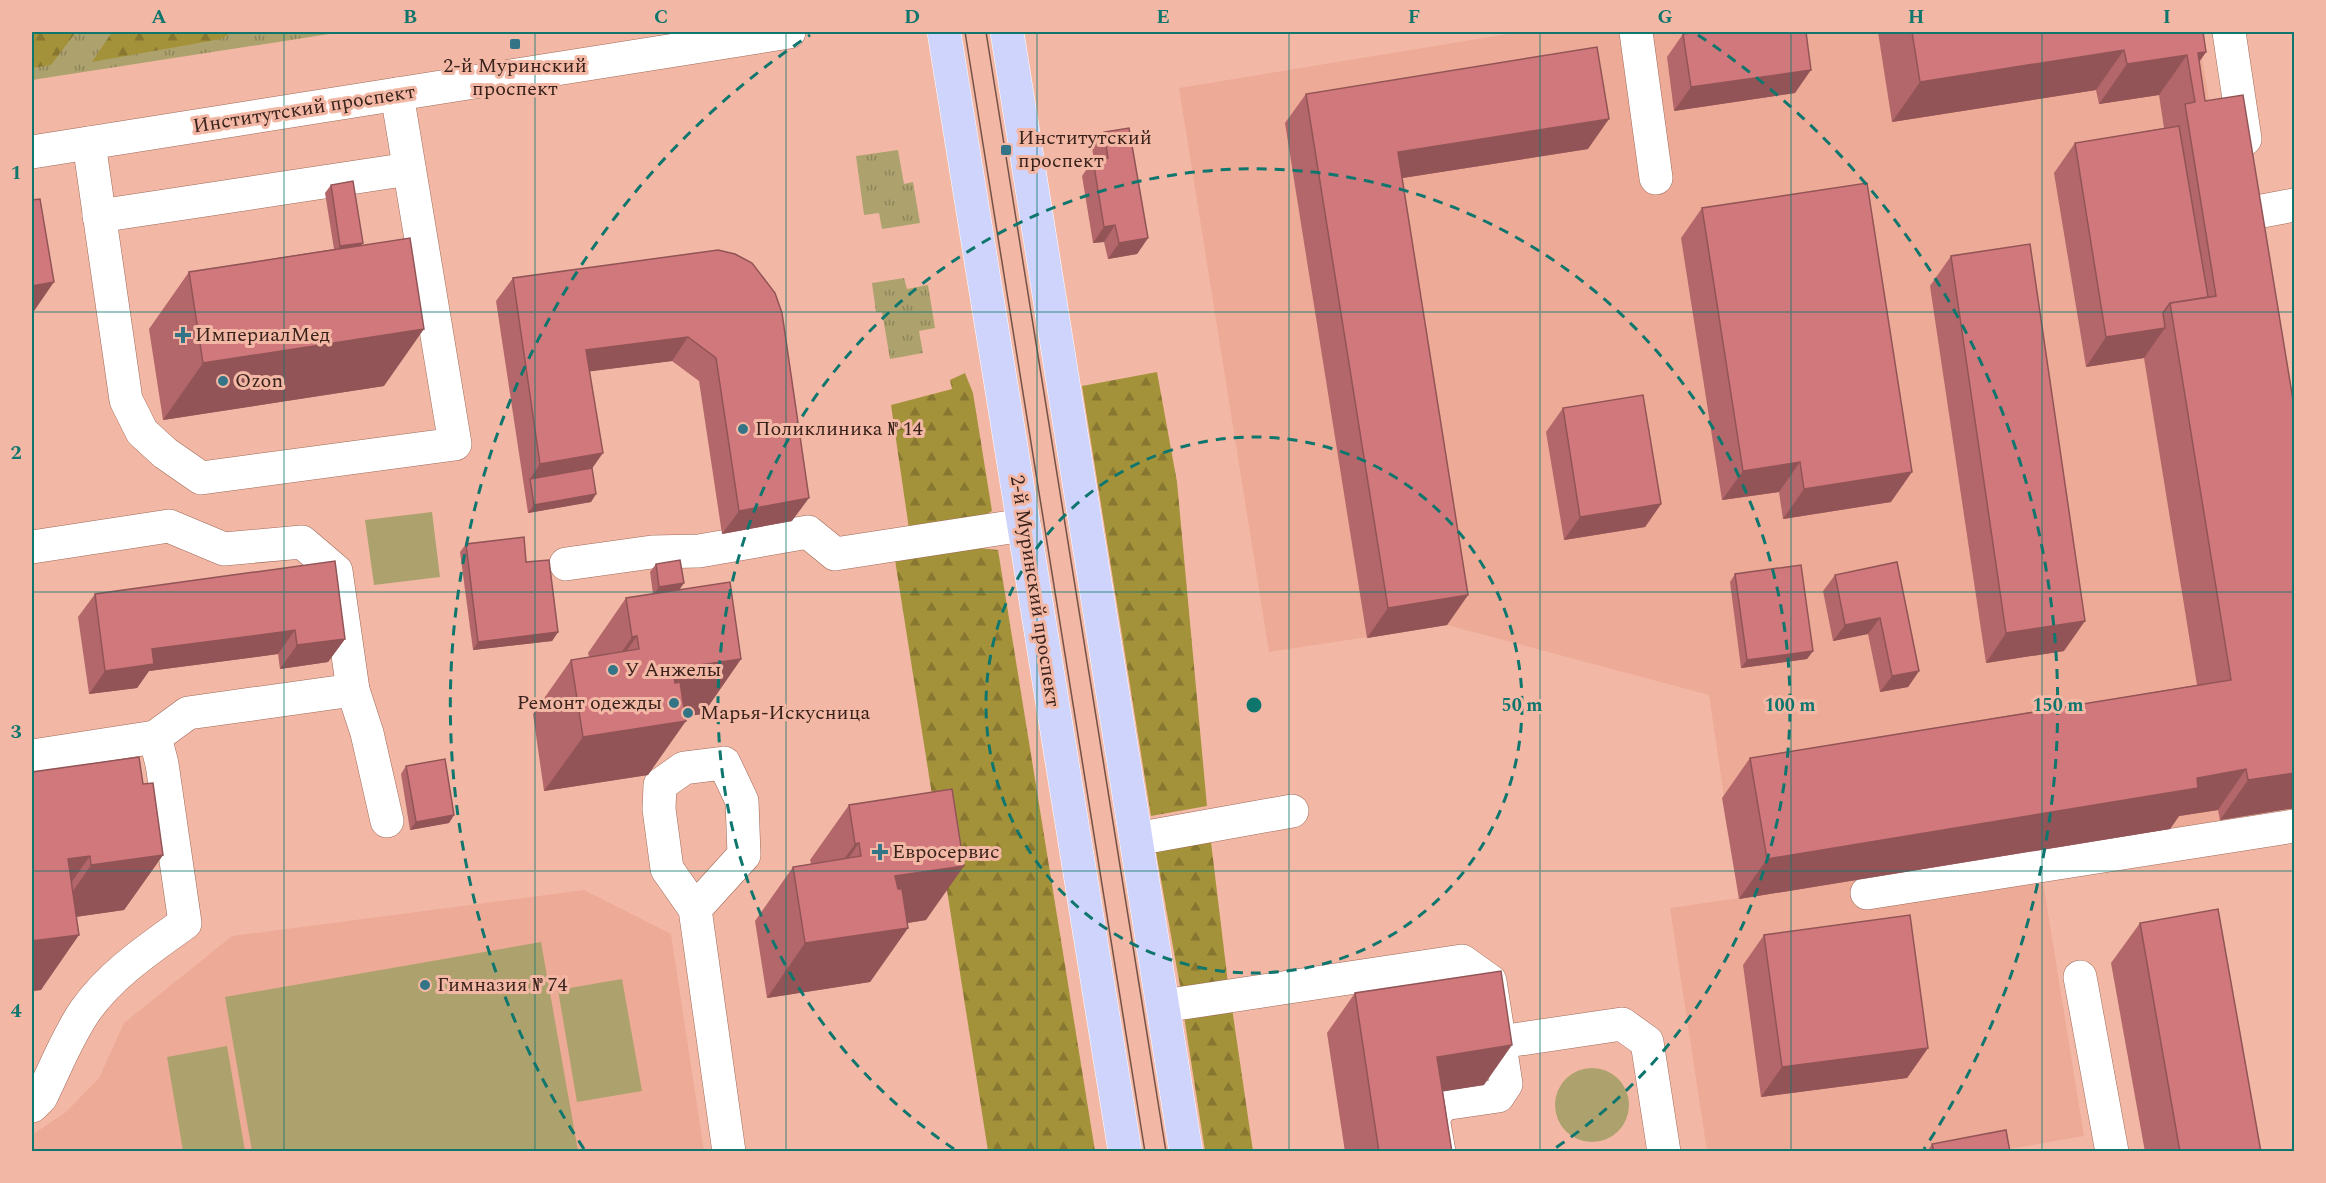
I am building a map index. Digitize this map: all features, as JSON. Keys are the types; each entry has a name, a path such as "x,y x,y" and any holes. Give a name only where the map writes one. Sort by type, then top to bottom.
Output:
{"main road":[{"name":"2-й Муринский проспект","path":"944,32 1125,1152"},
{"path":"1007,32 1186,1152"}],"street":[{"name":"Институтский проспект","path":"32,152 789,32"},
{"path":"1635,32 1656,178"},
{"path":"2229,32 2262,247"},
{"path":"88,143 126,400 142,432 165,453 201,478 455,444 397,94"},
{"path":"99,216 410,169"},
{"path":"2257,213 2295,205"},
{"path":"566,564 652,552 699,551 808,532 835,554 1024,525"},
{"path":"32,547 169,526 225,549 302,542 336,571 353,690 367,733 387,821"},
{"path":"32,756 154,737 188,713 353,690"},
{"path":"32,1106 41,1097 84,1012 101,990 136,959 184,923 162,764 154,737"},
{"path":"1136,839 1292,811"},
{"path":"1867,893 2295,826"},
{"path":"695,909 729,1152"},
{"path":"1163,1006 1462,961 1490,981 1506,1084 1498,1096 1443,1104 1433,1118 1439,1152"},
{"path":"2080,977 2112,1152"},
{"path":"1500,1042 1622,1024 1647,1042 1664,1152"}],"shaded area":[{"path":"1520,32 2198,32 2294,624 2294,808 2038,851 2084,1136 2003,1150 1707,1151 1670,908 1739,898 1709,695 1447,625 1269,652 1179,88"},
{"name":"Гимназия № 74","path":"584,890 671,934 704,1151 32,1152 32,1135 66,1112 99,1078 124,1023 232,936"}],"green space":[{"path":"32,32 342,32 32,80"},
{"path":"32,32 76,32 51,65 32,68"},
{"path":"112,32 232,32 221,39 92,62"},
{"path":"898,150 904,184 913,182 920,223 882,229 879,213 864,215 856,156"},
{"path":"904,278 907,289 928,285 935,328 919,331 923,353 890,359 882,312 876,312 872,283"},
{"path":"1157,372 1177,482 1207,806 1151,816 1082,386"},
{"path":"965,373 973,393 992,511 977,520 909,529 891,405 952,389 950,380"},
{"path":"432,512 440,577 374,585 365,520"},
{"path":"980,548 998,550 1095,1151 988,1151 895,560"},
{"path":"1211,842 1228,983 1181,991 1156,852"},
{"path":"541,942 578,1151 252,1151 225,997"},
{"path":"622,979 642,1091 577,1102 558,990"},
{"path":"1232,1008 1253,1151 1205,1151 1184,1016"},
{"path":"227,1046 245,1151 183,1151 167,1057"},
{"path":"1592,1068 1606,1071 1618,1079 1626,1091 1629,1105 1626,1119 1618,1131 1606,1139 1592,1142 1578,1139 1566,1131 1558,1119 1555,1105 1558,1091 1566,1079 1578,1071"}],"building":[{"path":"1806,32 1811,70 1691,87 1683,34"},
{"path":"1912,32 2203,32 2206,52 2198,53 2205,101 2243,95 2295,412 2295,773 2248,780 2246,769 2197,778 2198,788 1767,859 1750,758 2231,680 2170,303 2216,296 2185,104 2195,102 2187,55 2127,64 2124,50 1920,82"},
{"path":"1597,47 1609,119 1398,152 1468,595 1388,608 1306,94"},
{"path":"2179,126 2208,297 2170,303 2163,313 2165,328 2106,337 2075,143"},
{"path":"1129,128 1148,238 1119,243 1115,225 1104,227 1093,160 1108,158 1104,132"},
{"path":"353,181 363,243 340,246 331,185"},
{"path":"1867,183 1912,472 1804,489 1800,462 1743,471 1702,208"},
{"path":"40,199 54,282 32,286 32,200"},
{"path":"410,238 424,329 203,363 189,272"},
{"path":"2030,244 2085,621 2006,633 1951,256"},
{"name":"Поликлиника № 14","path":"718,250 735,254 752,263 775,293 782,313 809,498 739,511 716,358 688,337 586,350 603,453 540,464 513,278"},
{"path":"1643,395 1661,504 1580,517 1563,408"},
{"path":"592,468 596,494 534,505 530,479"},
{"path":"524,537 526,562 549,560 558,632 478,642 466,544"},
{"path":"680,560 684,583 659,587 656,564"},
{"path":"335,561 345,639 297,645 295,630 152,649 154,664 105,671 95,594"},
{"path":"1897,562 1919,671 1892,676 1880,618 1845,625 1835,575"},
{"path":"1801,565 1813,651 1747,660 1735,574"},
{"path":"730,582 741,659 673,669 675,683 680,682 686,721 583,737 571,660 639,649 637,636 632,637 626,598"},
{"path":"139,757 143,784 153,783 163,855 91,865 90,856 68,859 79,935 32,941 32,772"},
{"path":"445,759 454,815 416,822 406,766"},
{"path":"952,789 964,866 895,876 898,889 902,889 908,928 805,943 793,867 861,856 859,843 855,844 849,805"},
{"path":"2218,909 2261,1152 2180,1152 2140,923"},
{"path":"1910,915 1928,1048 1782,1067 1764,935"},
{"path":"1501,971 1512,1045 1437,1057 1452,1152 1379,1152 1355,993"},
{"path":"2006,1130 2010,1152 1934,1152 1932,1144"}],"tram line":[{"path":"965,32 1145,1152"},
{"path":"986,32 1166,1152"}],"place":[{"name":"2-й Муринский проспект","path":"515,44"},
{"name":"Институтский проспект","path":"1006,150"},
{"name":"ИмпериалМед","path":"183,335"},
{"name":"Ozon","path":"223,381"},
{"name":"Поликлиника № 14","path":"743,429"},
{"name":"У Анжелы","path":"613,670"},
{"name":"Ремонт одежды","path":"674,703"},
{"name":"Марья-Искусница","path":"688,713"},
{"name":"Евросервис","path":"880,852"},
{"name":"Гимназия № 74","path":"425,985"}]}
